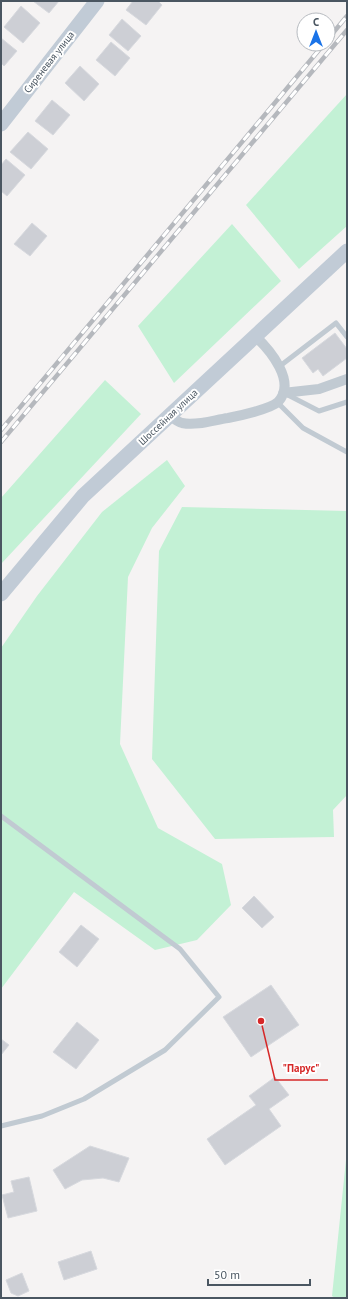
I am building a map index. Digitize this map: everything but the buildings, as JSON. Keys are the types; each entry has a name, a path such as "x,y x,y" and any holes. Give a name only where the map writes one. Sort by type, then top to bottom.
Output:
{"main road":[{"name":"Сиреневая улица","path":"1,124 97,1"},
{"name":"Шоссейная улица","path":"1,594 83,496 347,251"}],"street":[{"path":"169,416 182,422 197,423 238,416 263,409 277,402 283,393 284,380 280,366 267,347 255,336"},
{"path":"283,393 319,389 347,379"}],"lane":[{"path":"280,366 336,323 347,336"},
{"path":"283,393 320,411 347,402"},
{"path":"277,402 302,428 347,452"},
{"path":"1,816 180,949 219,997 165,1050 84,1099 42,1116 1,1126"}],"green space":[{"path":"347,94 347,226 299,269 246,205"},
{"path":"232,224 281,281 174,383 138,326"},
{"path":"105,380 141,414 1,564 1,498"},
{"path":"167,460 185,486 152,528 128,577 120,744 158,828 222,864 231,905 197,940 155,950 74,892 1,989 1,648 37,596 102,512"},
{"path":"182,507 347,511 347,795 333,810 334,837 215,839 152,759 159,551"},
{"path":"347,1150 347,1298 335,1298 332,1296"}],"railway":[{"path":"336,29 347,16"},
{"path":"1,442 347,30"},
{"path":"1,430 317,52"}],"place":[{"name":"\"Парус\"","path":"261,1021"}]}
